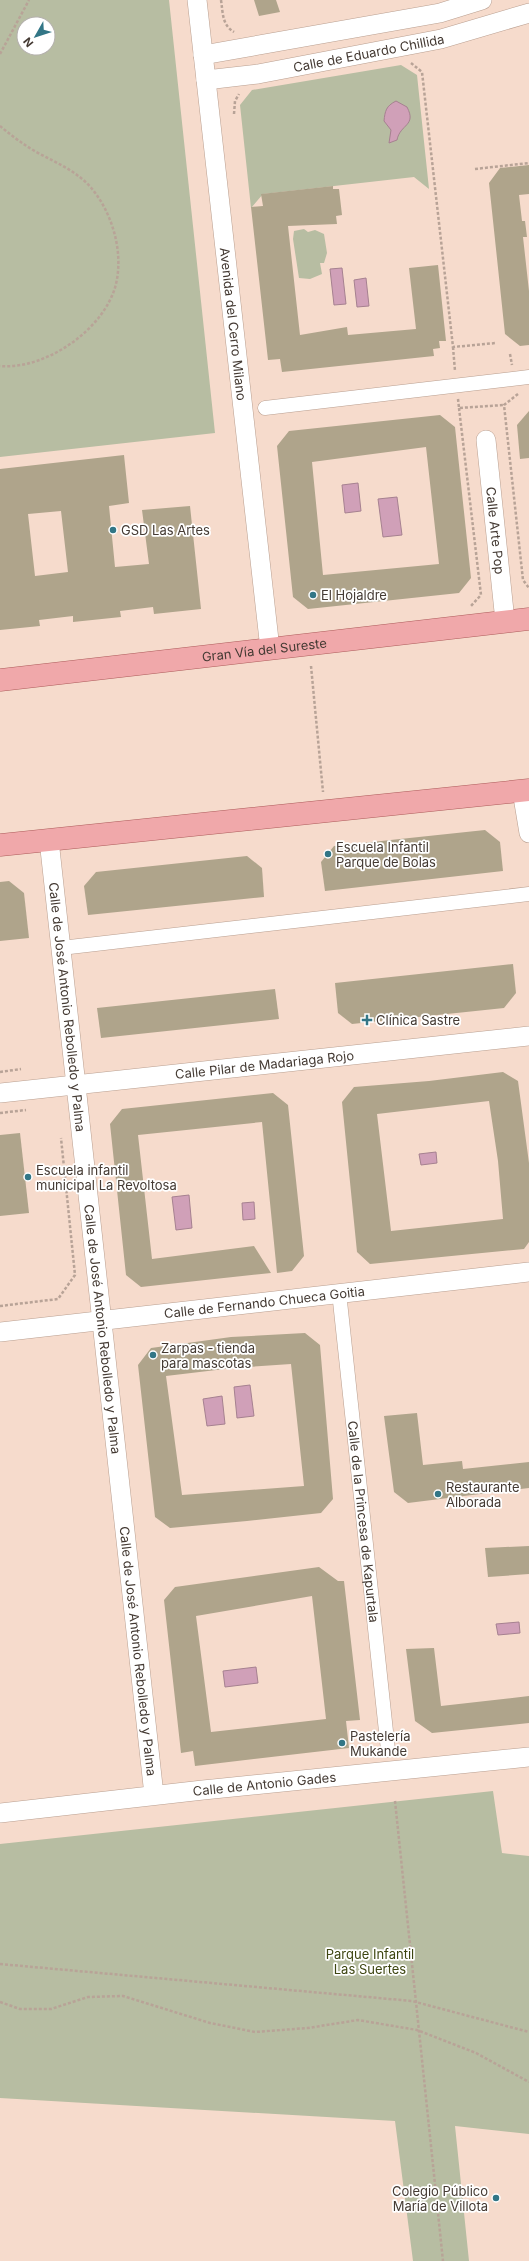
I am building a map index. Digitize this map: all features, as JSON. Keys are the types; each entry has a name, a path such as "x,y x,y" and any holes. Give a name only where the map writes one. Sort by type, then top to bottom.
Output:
{"main road":[{"name":"Gran Vía del Sureste","path":"0,680 529,619"},
{"path":"0,845 526,790"}],"street":[{"name":"Avenida del Cerro Milano","path":"197,0 270,649"},
{"name":"Calle de Eduardo Chillida","path":"203,55 440,13 482,0"},
{"path":"440,13 441,39"},
{"name":"Calle de Eduardo Chillida","path":"206,80 258,74 441,39 529,13"},
{"path":"265,408 529,377"},
{"name":"Calle Arte Pop","path":"486,440 505,621"},
{"path":"526,790 529,833"},
{"name":"Calle de José Antonio Rebolledo y Palma","path":"49,840 154,1795"},
{"path":"61,948 529,894"},
{"name":"Calle Pilar de Madariaga Rojo","path":"0,1093 529,1036"},
{"name":"Calle de Fernando Chueca Goitia","path":"0,1332 101,1322 339,1292 529,1272"},
{"name":"Calle de la Princesa de Kapurtala","path":"339,1292 388,1750"},
{"name":"Calle de Antonio Gades","path":"0,1813 154,1795 529,1756"}],"path":[{"path":"0,54 29,0"},
{"path":"221,0 223,20 229,29 240,35"},
{"path":"408,61 422,72 453,347 496,342"},
{"path":"234,114 235,101 244,90"},
{"path":"0,126 39,154 72,170 87,183 104,205 111,222 119,261 116,284 110,297 99,315 78,337 57,353 45,358 11,367 0,366"},
{"path":"476,170 529,163"},
{"path":"523,394 517,394 504,405 523,580 529,588"},
{"path":"459,408 480,595 469,607"},
{"path":"311,666 323,793"},
{"path":"0,1072 20,1069"},
{"path":"0,1113 26,1110"},
{"path":"0,1306 58,1299 75,1275 61,1138"},
{"path":"395,1801 417,2030 443,2261"},
{"path":"0,1964 414,2001 529,2032"},
{"path":"0,2002 20,2009 51,2009 88,1997 123,1996 210,2023 255,2032 308,2028 358,2020 417,2030 476,2052 529,2082"}],"green space":[{"path":"0,0 169,0 215,433 0,457"},
{"path":"401,65 417,75 429,189 414,177 263,194 251,208 240,105 252,90"},
{"path":"304,229 308,232 315,230 324,234 327,253 324,263 320,263 322,274 310,279 299,278 293,239 294,231"},
{"name":"Parque Infantil Las Suertes","path":"493,1791 502,1853 529,1856 529,2134 455,2126 469,2261 413,2261 395,2121 0,2098 0,1844"}],"shaded area":[{"path":"396,101 407,107 410,113 410,118 397,140 389,143 391,130 384,121 385,114 388,107"},
{"path":"342,268 346,304 334,305 330,269"},
{"path":"366,278 369,306 357,307 354,280"},
{"path":"358,483 361,511 345,513 342,485"},
{"path":"397,497 402,535 383,537 378,499"},
{"path":"436,1152 437,1163 421,1165 419,1154"},
{"path":"189,1195 192,1228 176,1230 172,1197"},
{"path":"254,1202 255,1219 243,1220 242,1203"},
{"path":"250,1385 254,1416 237,1418 234,1387"},
{"path":"222,1396 225,1424 207,1426 203,1399"},
{"path":"519,1622 520,1633 498,1635 496,1624"},
{"path":"256,1667 258,1683 225,1687 223,1671"}],"building":[{"path":"254,0 276,0 280,12 259,16"},
{"path":"529,165 529,194 519,195 522,221 525,221 527,237 523,237 529,291 529,345 520,346 505,334 489,183 500,168"},
{"path":"333,186 333,189 339,189 342,215 336,216 337,224 288,226 300,335 347,327 348,335 416,329 409,268 438,265 446,341 439,341 440,348 433,349 434,356 282,372 280,359 268,360 251,207 263,206 261,194"},
{"path":"529,411 529,458 520,459 517,425"},
{"path":"440,415 455,427 471,578 459,593 308,609 293,597 277,446 289,431","holes":["426,447 439,564 323,575 312,462"]},
{"path":"124,455 129,503 109,506 115,567 149,564 142,510 190,506 201,609 154,614 153,607 120,611 121,617 73,622 73,616 39,620 40,626 0,630 0,469","holes":["61,511 68,572 35,576 28,514"]},
{"path":"485,830 500,842 503,871 325,891 321,862 334,846"},
{"path":"247,856 262,868 264,897 88,915 84,886 96,872"},
{"path":"9,881 24,893 29,938 0,941 0,882"},
{"path":"513,964 516,993 504,1008 352,1024 338,1013 335,983"},
{"path":"275,989 279,1019 101,1038 97,1008"},
{"path":"503,1072 518,1081 529,1163 529,1242 524,1249 370,1264 357,1252 342,1102 354,1087 429,1081","holes":["489,1101 498,1161 503,1219 391,1231 377,1114"]},
{"path":"273,1093 288,1105 304,1256 292,1271 277,1273 262,1122 138,1135 152,1259 254,1246 271,1273 141,1287 126,1275 110,1124 122,1109"},
{"path":"20,1133 29,1213 0,1216 0,1135"},
{"path":"305,1333 320,1345 333,1499 321,1513 170,1528 155,1517 138,1365 151,1348 231,1337","holes":["291,1364 304,1486 182,1495 166,1376 233,1368"]},
{"path":"417,1413 423,1465 462,1461 463,1469 529,1462 529,1488 408,1503 394,1492 384,1416"},
{"path":"529,1546 529,1574 488,1577 485,1548"},
{"path":"319,1567 338,1581 344,1581 360,1720 346,1721 349,1748 195,1766 193,1751 181,1753 164,1600 175,1587","holes":["312,1596 326,1719 211,1732 196,1616"]},
{"path":"434,1648 441,1706 529,1696 529,1723 432,1733 415,1721 406,1649"}],"place":[{"name":"GSD Las Artes","path":"113,530"},
{"name":"El Hojaldre","path":"313,595"},
{"name":"Escuela Infantil Parque de Bolas","path":"328,854"},
{"name":"Clínica Sastre","path":"367,1020"},
{"name":"Escuela infantil municipal La Revoltosa","path":"28,1177"},
{"name":"Zarpas - tienda para mascotas","path":"153,1355"},
{"name":"Restaurante Alborada","path":"438,1494"},
{"name":"Pastelería Mukande","path":"342,1743"},
{"name":"Colegio Público María de Villota","path":"496,2198"}]}
